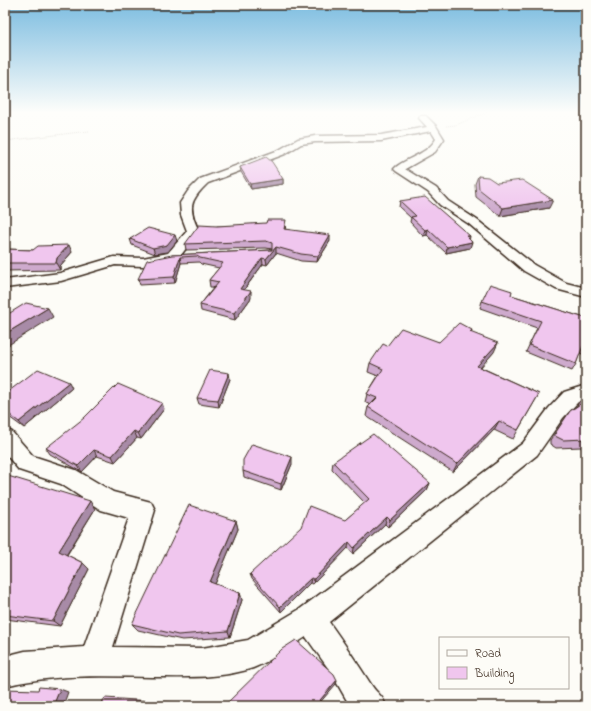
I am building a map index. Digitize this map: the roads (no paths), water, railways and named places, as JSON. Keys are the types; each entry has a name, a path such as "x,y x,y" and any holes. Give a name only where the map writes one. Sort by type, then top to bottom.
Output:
{"street":[{"path":"173,256 193,231 184,215 186,201 194,189 204,181 282,152 293,145"},
{"path":"437,145 436,148 407,162 399,169 432,190 444,203 473,222 529,268 561,286 586,293"},
{"path":"7,286 61,277 114,261 143,262 173,256 188,256"},
{"path":"5,671 25,666 94,662 202,663 252,654 310,619 530,449 556,413 571,397 586,392"},
{"path":"5,438 26,463 68,477 109,502 143,510 94,662"},
{"path":"310,619 340,661 363,699 371,706"}]}
